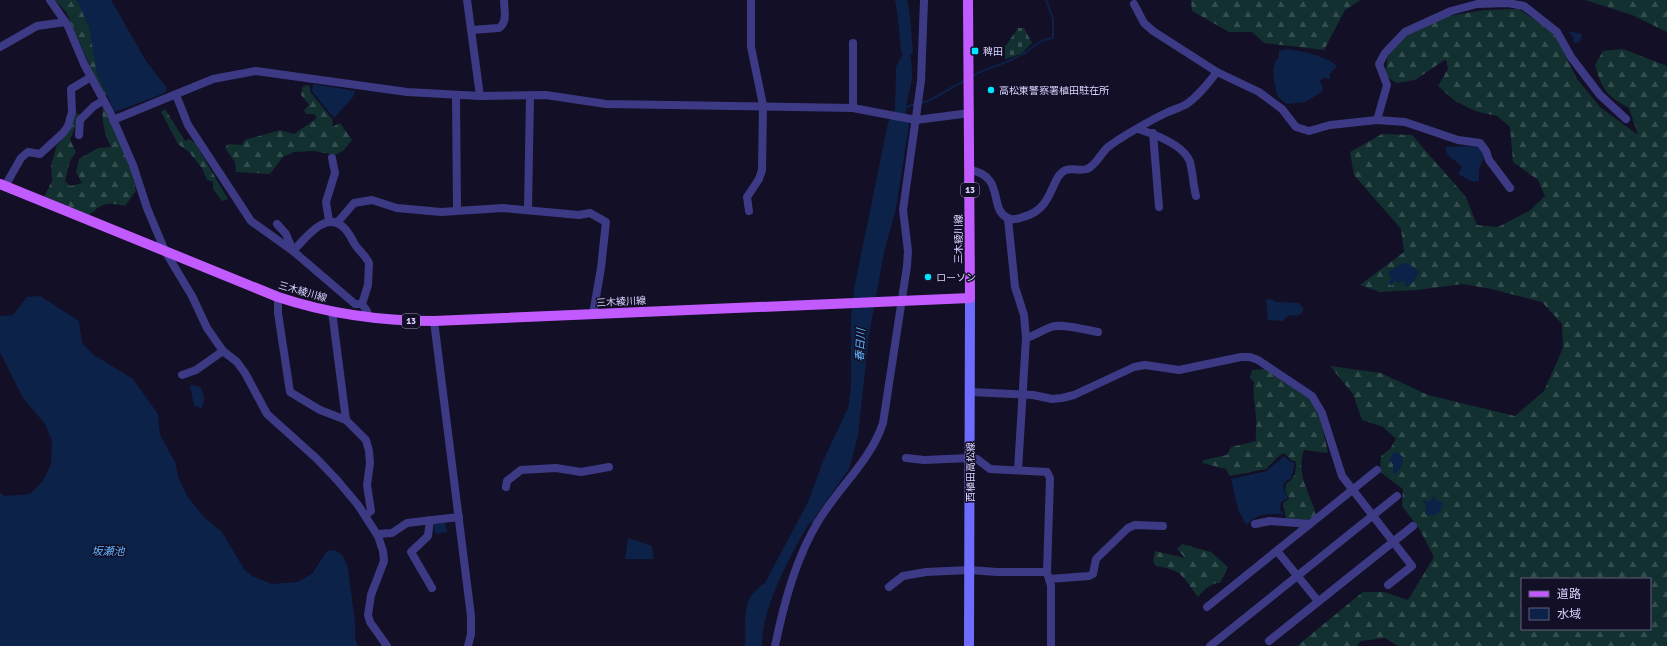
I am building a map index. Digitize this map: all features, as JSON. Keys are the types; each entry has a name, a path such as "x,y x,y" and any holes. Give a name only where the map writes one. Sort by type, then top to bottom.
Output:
{"main road":[{"name":"三木綾川線","path":"2,185 278,297 305,306 368,318 434,321 970,298 970,78 968,0"},
{"name":"西植田高松線","path":"969,646 970,298"}],"street":[{"path":"50,0 65,22 90,77 113,120 133,165 147,208 165,251 192,296 207,328 222,351 237,362 245,373 267,414 327,469 364,515 377,534 383,551 384,561 371,595 368,615 370,622 387,646"},
{"path":"467,0 480,96"},
{"path":"471,30 499,28 502,26 505,21 504,0"},
{"path":"749,211 747,197 759,179 762,170 763,105 751,47 751,0"},
{"path":"775,646 791,586 807,542 831,502 871,450 878,437 887,405 908,251 904,221 904,192 921,81 924,0"},
{"path":"1377,120 1387,85 1379,64 1385,53 1396,40 1405,32 1451,11 1477,4 1508,3 1524,6 1548,23 1557,32 1571,57 1600,95 1626,119"},
{"path":"1134,4 1144,23 1153,31 1217,72 1259,92 1282,109 1296,127 1309,131 1330,125 1377,120 1405,122 1458,140 1480,143 1486,151 1488,160 1510,188"},
{"path":"0,47 37,26 65,22"},
{"path":"853,43 853,108"},
{"path":"113,120 213,79 256,72 406,92 480,96 546,95 606,104 763,105 853,108 915,120 970,113"},
{"path":"1008,219 1016,219 1033,215 1044,206 1061,174 1066,170 1087,169 1108,147 1164,114 1185,105 1196,96 1217,72"},
{"path":"2,185 21,158 28,152 40,154 63,133 72,112 71,89 90,77"},
{"path":"456,94 457,210"},
{"path":"176,95 188,125 251,221 293,251 355,304 362,304"},
{"path":"528,209 530,96"},
{"path":"79,135 80,120 94,106 103,101"},
{"path":"1138,129 1160,136 1185,153 1190,162 1192,184 1196,196"},
{"path":"1153,133 1159,207"},
{"path":"332,158 335,173 326,202 333,222 349,233 356,246 369,263 368,285 362,304"},
{"path":"970,170 981,171 993,183 998,204 1003,214 1008,219 1015,288 1024,315 1026,338 1018,470"},
{"path":"293,251 316,229 333,222 354,203 372,200 397,208 441,212 503,208 528,209 579,215 590,214 606,222 601,268 593,314"},
{"path":"277,224 286,234 293,251"},
{"path":"278,297 278,313 290,392 320,410 346,420 366,440 370,463 367,485 371,511 364,515"},
{"path":"362,304 367,311 368,318"},
{"path":"332,311 346,420"},
{"path":"434,321 471,616 471,634 468,646"},
{"path":"1026,338 1058,326 1098,332"},
{"path":"182,376 196,370 222,351"},
{"path":"970,392 1023,395 1052,399 1062,398 1074,395 1134,367 1145,365 1179,370 1241,357 1250,357 1258,360 1312,396 1322,414 1342,476 1412,566 1388,585"},
{"path":"906,458 924,460 970,458 977,459 990,469 1047,472 1050,478 1048,575 1051,586 1051,646"},
{"path":"506,487 507,481 521,470 556,468 582,472 609,467"},
{"path":"1207,607 1377,470"},
{"path":"1210,646 1397,496"},
{"path":"377,534 392,532 407,523 459,517"},
{"path":"430,520 428,536 411,552 432,588"},
{"path":"1255,524 1270,521 1310,524"},
{"path":"889,587 904,576 969,570 1089,576 1092,574 1096,560 1104,550 1128,528 1135,526 1163,526"},
{"path":"1269,641 1413,526"},
{"path":"1277,551 1318,602"}],"green space":[{"path":"55,0 85,0 109,96 102,93 66,12"},
{"path":"1191,0 1361,0 1345,10 1324,50 1264,43 1252,32 1229,32 1192,11"},
{"path":"1585,0 1667,0 1667,32 1632,15"},
{"path":"1519,9 1554,33 1577,79 1600,107 1638,135 1629,108 1615,100 1606,91 1600,81 1595,65 1603,51 1623,49 1667,66 1667,646 1398,646 1385,638 1361,641 1357,646 1298,646 1363,592 1384,592 1408,600 1434,557 1420,530 1402,506 1403,489 1380,472 1381,456 1390,449 1396,439 1383,427 1362,420 1353,394 1330,366 1381,373 1428,395 1515,416 1544,391 1563,348 1562,324 1542,302 1491,289 1463,284 1417,290 1380,292 1360,285 1404,252 1401,229 1354,175 1350,152 1382,134 1412,135 1466,197 1477,225 1498,227 1529,211 1545,196 1538,180 1513,162 1510,127 1497,116 1475,111 1455,101 1438,86 1448,69 1446,59 1415,80 1396,83 1385,75 1388,56 1408,34 1442,17 1485,10"},
{"path":"1018,28 1024,28 1032,43 1021,54 1005,59 1005,47"},
{"path":"309,85 311,93 333,120 332,127 340,123 352,140 343,151 335,155 314,151 294,152 283,157 270,174 236,172 235,162 225,148 228,144 242,145 245,140 280,130 294,134 317,118 314,114 306,114 304,110 309,105 301,95 303,86"},
{"path":"103,107 123,148 136,191 125,206 108,204 100,206 87,217 44,197 52,181 51,165 57,145 66,135 74,112 80,115 70,140 76,152 70,161 65,181 70,186 82,183 76,172 79,159 98,148 111,147 104,128"},
{"path":"165,109 185,141 189,139 195,143 228,199 222,201 213,189 213,182 207,180 202,168 189,152 178,144 161,112"},
{"path":"1266,369 1305,394 1314,404 1319,415 1328,453 1304,450 1301,467 1302,475 1316,515 1306,521 1286,519 1283,503 1289,499 1285,491 1286,484 1294,475 1296,462 1291,460 1284,453 1266,469 1230,476 1226,469 1202,463 1204,460 1227,455 1231,447 1256,441 1253,392 1254,382 1250,378 1252,370"},
{"path":"1182,544 1211,552 1228,567 1220,583 1210,585 1198,597 1185,579 1177,572 1156,566 1153,561 1155,551 1185,558 1177,549"}],"water":[{"path":"77,0 111,0 146,61 167,88 165,93 115,112 97,74 89,27"},
{"path":"906,31 911,56 912,72 906,110 909,125 896,209 884,252 869,335 858,436 849,469 815,517 816,518 813,523 810,522 778,582 766,616 762,646 745,646 745,619 751,596 765,583 808,502 823,461 848,408 851,387 851,317 854,289 888,123 895,109 896,67 903,53"},
{"path":"1568,31 1582,34 1580,42 1574,43 1573,37"},
{"path":"1287,49 1306,52 1321,57 1337,66 1330,74 1330,79 1323,78 1320,81 1323,87 1322,92 1305,102 1287,104 1278,97 1273,71 1279,57 1279,51"},
{"path":"313,84 355,91 353,97 334,118 312,91"},
{"path":"1476,146 1483,152 1483,160 1479,169 1479,181 1473,182 1458,174 1462,167 1447,154 1446,147"},
{"path":"1404,263 1408,263 1419,272 1412,283 1407,287 1404,280 1398,283 1394,281 1392,286 1389,284 1391,278 1388,272"},
{"name":"坂瀬池","path":"40,296 79,321 82,343 94,355 133,379 158,414 160,435 175,462 179,479 187,496 204,517 222,532 244,569 252,576 272,584 297,582 312,574 327,551 335,550 343,556 348,568 355,623 355,639 358,646 0,646 0,493 5,496 30,494 43,481 51,464 52,441 45,424 23,398 0,352 0,315 13,315 27,297"},
{"path":"1270,299 1276,302 1299,303 1304,309 1301,314 1296,316 1291,315 1286,317 1283,321 1268,320 1266,300"},
{"path":"190,385 199,386 204,399 202,408 194,406"},
{"path":"1394,452 1397,452 1403,457 1402,466 1395,474 1393,473 1393,464 1389,460"},
{"path":"1284,456 1291,462 1295,463 1291,479 1287,480 1283,485 1288,498 1281,502 1280,510 1284,514 1264,515 1251,520 1248,524 1245,523 1238,509 1231,479 1267,471"},
{"path":"1433,497 1436,498 1437,501 1443,502 1441,510 1434,516 1427,515 1425,513 1426,505 1422,501 1430,501"},
{"path":"445,522 447,532 435,534 434,524"},
{"path":"628,538 652,546 654,559 625,559"}],"waterway":[{"name":"春日川","path":"901,0 907,50"},
{"path":"972,76 1015,58 1038,43 1053,38 1053,19 1046,0"},
{"path":"920,103 928,101 966,80"},
{"path":"905,107 916,104"}],"place":[{"name":"稗田","path":"975,51"},
{"name":"高松東警察署植田駐在所","path":"991,90"},
{"name":"ローソン","path":"928,277"}]}
